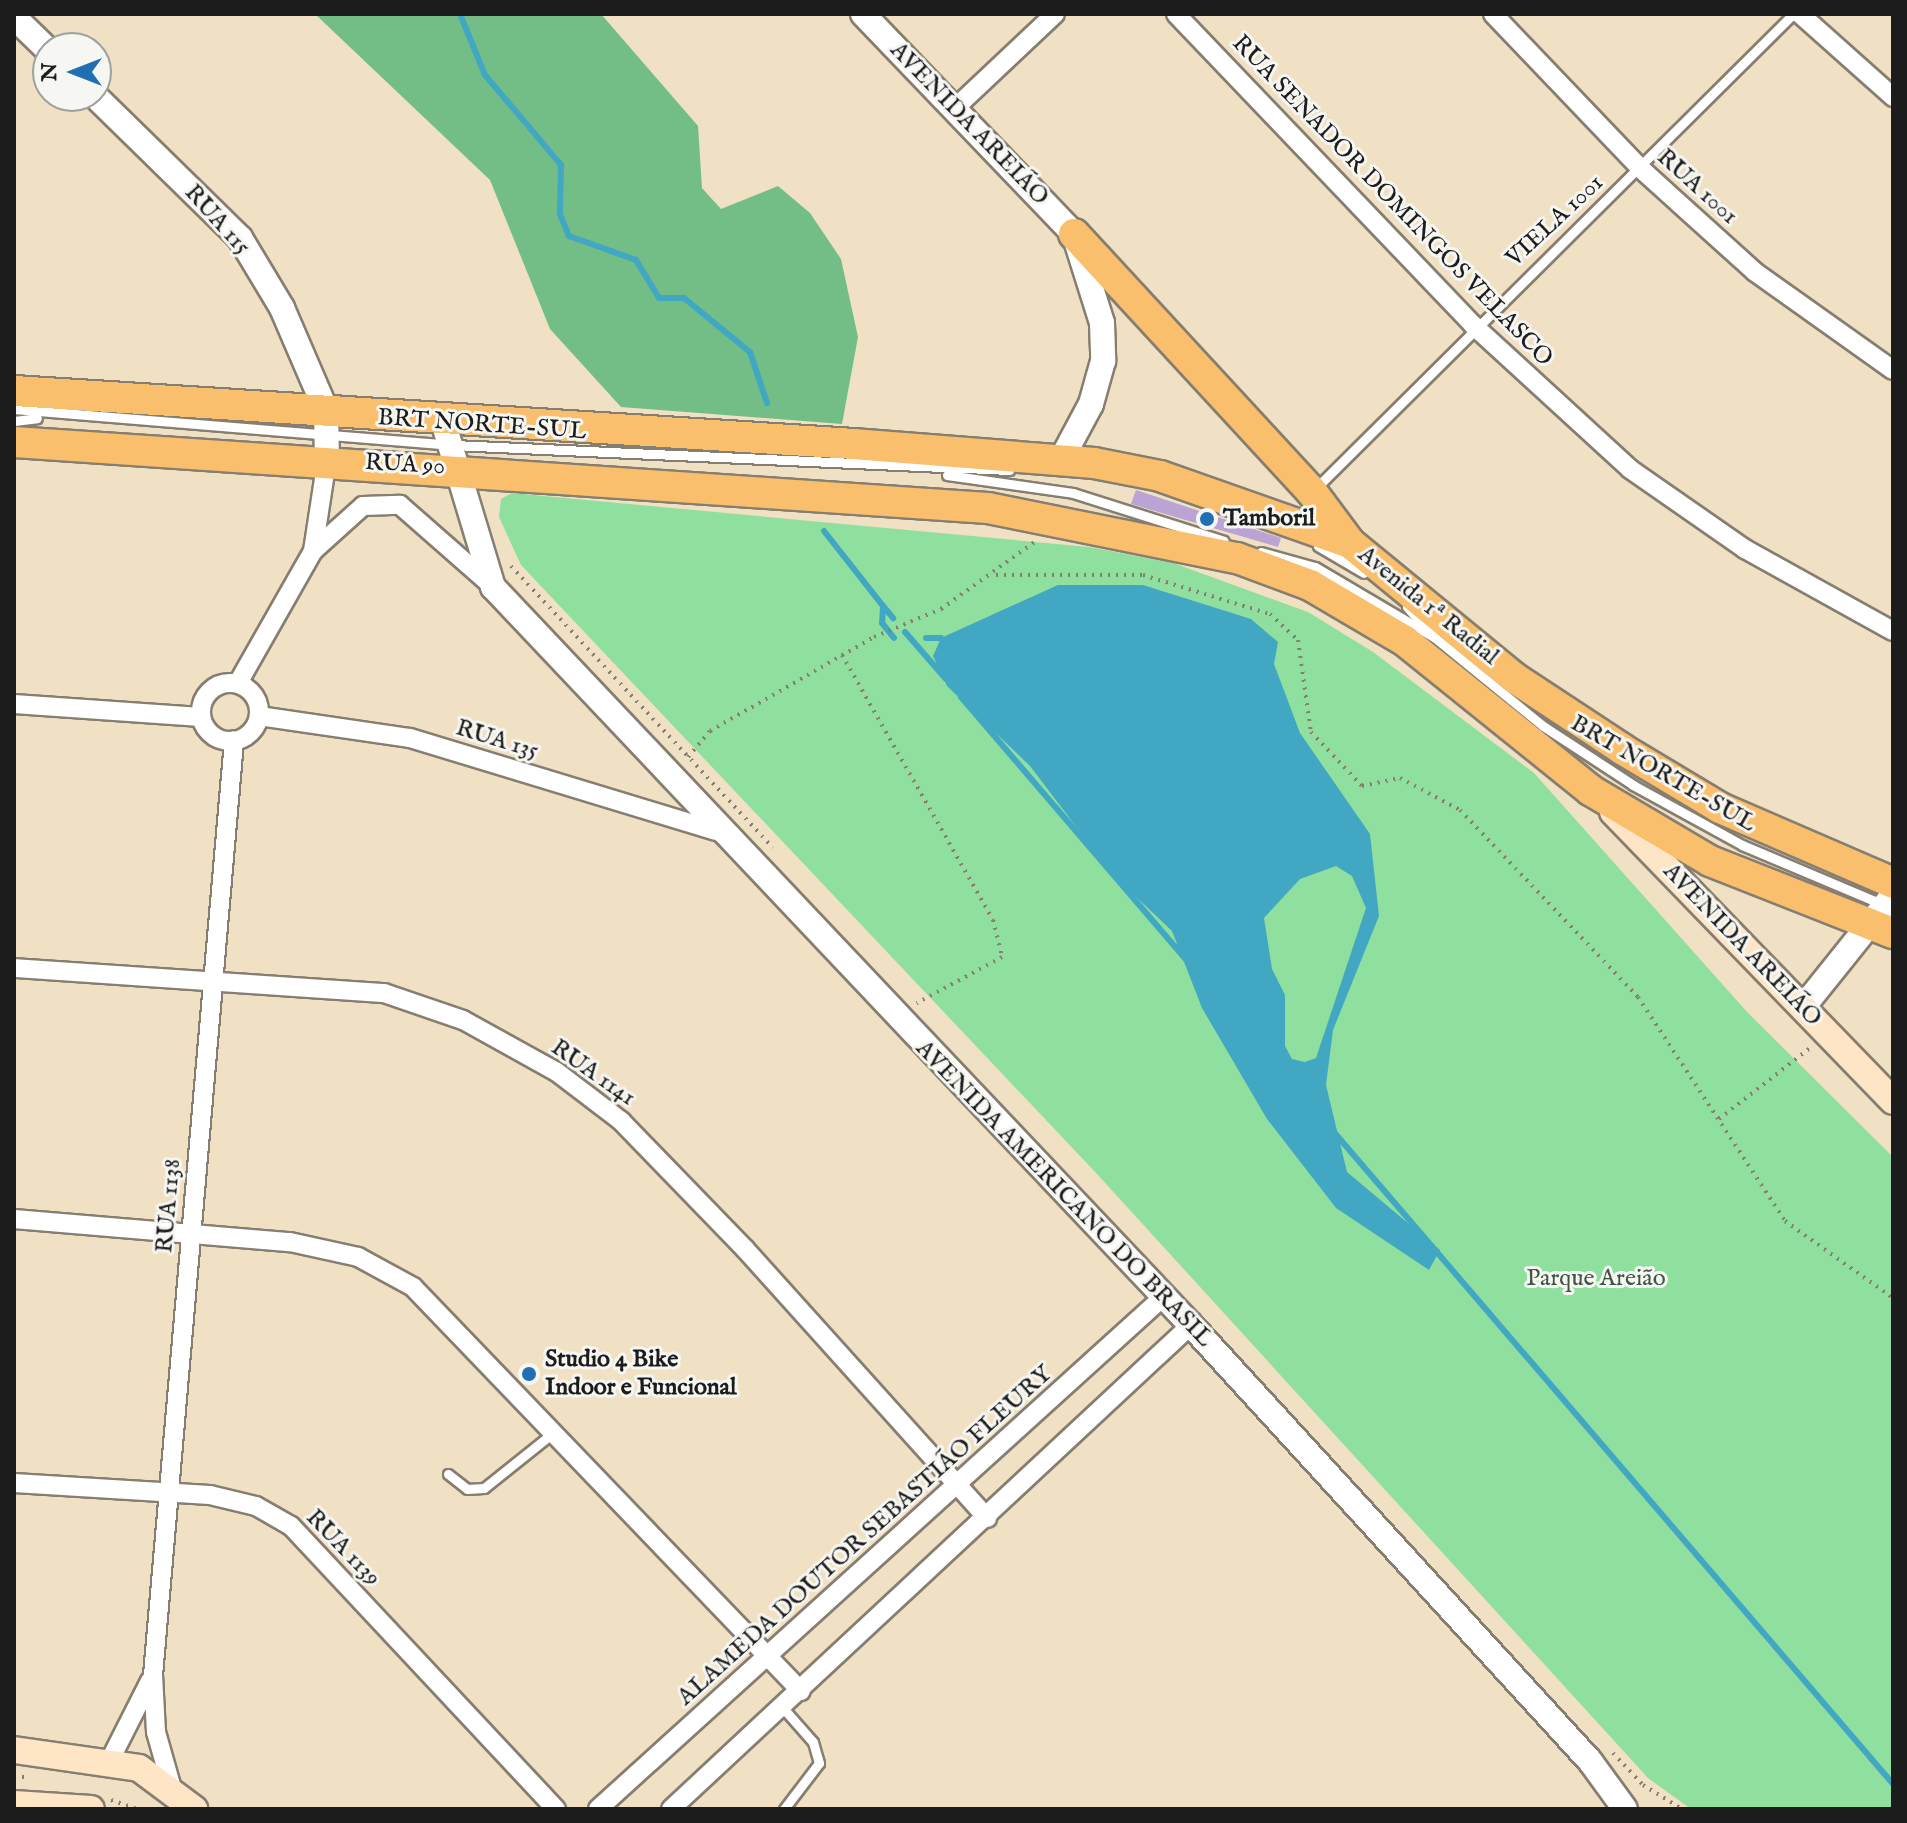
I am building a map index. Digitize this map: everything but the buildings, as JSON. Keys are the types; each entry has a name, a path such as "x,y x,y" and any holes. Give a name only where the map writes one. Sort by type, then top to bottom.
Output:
{"main road":[{"path":"1074,234 1312,492 1350,543"},
{"name":"RUA 90","path":"14,391 456,456 796,492"},
{"name":"RUA 90","path":"14,442 327,435 441,415 777,439"},
{"name":"Avenida 1ª Radial","path":"777,439 1061,460 1160,476 1350,543 1513,677 1622,749 1887,908"},
{"name":"Avenida 1ª Radial","path":"796,492 988,508 1237,558 1310,585 1405,641 1590,790 1710,861 1887,908"},
{"name":"AVENIDA AREIÃO","path":"1590,790 1804,1006 1893,1101"},
{"path":"14,1750 110,1760 171,1785 194,1809"},
{"path":"14,1804 71,1808"}],"street":[{"name":"AVENIDA AREIÃO","path":"863,14 1074,234"},
{"path":"953,110 1055,14"},
{"name":"RUA SENADOR DOMINGOS VELASCO","path":"1176,14 1473,325 1630,469 1745,549 1893,631"},
{"name":"RUA 1001","path":"1493,14 1640,168 1755,272 1893,370"},
{"path":"1800,14 1893,97"},
{"path":"14,17 32,34"},
{"name":"RUA 115","path":"111,112 240,238 282,308 327,435"},
{"path":"1061,460 1091,404 1103,361 1102,323 1074,234"},
{"name":"AVENIDA AMERICANO DO BRASIL","path":"441,415 456,456 493,587"},
{"path":"201,717 208,692 238,683 313,551 327,435"},
{"name":"AVENIDA AMERICANO DO BRASIL","path":"313,551 363,506 382,502 418,514 493,587 716,831 1191,1325 1590,1761 1625,1809"},
{"path":"201,717 214,736 234,741 259,716 255,696 238,683"},
{"path":"14,704 201,717"},
{"name":"RUA 135","path":"259,716 410,738 716,831"},
{"name":"RUA 1138","path":"171,1785 156,1732 153,1675 234,741"},
{"path":"1804,1006 1887,908"},
{"name":"RUA 1141","path":"14,968 384,993 463,1020 557,1072 621,1121 987,1518"},
{"path":"14,1219 191,1232 358,1257 413,1287 771,1656 801,1691"},
{"name":"ALAMEDA DOUTOR SEBASTIÃO FLEURY","path":"598,1809 959,1486 1163,1297"},
{"path":"671,1809 1191,1325"},
{"name":"RUA 1139","path":"14,1483 167,1494 256,1506 291,1526 556,1809"},
{"name":"RUA 1138","path":"110,1760 153,1675"}],"lane":[{"name":"VIELA 1001","path":"1312,492 1473,325 1640,168 1793,14"},
{"path":"14,409 49,417 327,435"},
{"path":"14,421 49,417"},
{"name":"BRT NORTE-SUL","path":"456,456 912,470 1064,470 1135,479 1287,528 1375,580 1434,637 1543,726 1633,785 1742,845 1887,908"},
{"name":"BRT NORTE-SUL","path":"912,470 1073,493 1315,567 1434,637"},
{"path":"448,1474 467,1489 484,1488 553,1433"},
{"path":"783,1708 813,1742 819,1763 784,1809"}],"path":[{"path":"688,757 710,731 842,655 996,575 1042,535 1026,534"},
{"path":"996,575 1143,575 1270,614 1298,640 1311,732 1362,786 1400,778 1460,810 1638,997 1785,1221 1893,1298"},
{"path":"842,655 993,920 1002,957 917,1003"},
{"path":"1805,1033 1825,1054"},
{"path":"1719,1119 1816,1044"}],"green space":[{"path":"315,14 601,14 698,126 702,188 721,209 778,186 810,213 841,259 858,337 842,424 621,407 550,329 490,180"},
{"name":"Parque Areião","path":"512,493 1089,547 1173,563 1308,612 1373,652 1534,773 1748,1013 1893,1157 1893,1809 1691,1809 1648,1778 1097,1174 521,565 499,517 501,499"}],"water":[{"path":"1058,585 1143,585 1251,619 1278,642 1274,664 1300,733 1370,834 1379,916 1333,1030 1326,1085 1347,1172 1440,1250 1429,1270 1336,1208 1267,1119 1202,1008 1172,931 1112,874 1030,766 947,686 933,656 941,638","holes":["1336,866 1352,876 1366,908 1316,1058 1305,1062 1292,1059 1285,1046 1285,995 1272,969 1264,918 1300,879"]}],"waterway":[{"path":"460,14 485,75 561,165 560,214 569,236 636,260 659,298 684,298 750,352 767,403"},
{"path":"824,531 883,606 882,623 894,638"},
{"path":"883,606 893,618"},
{"path":"905,632 946,679"},
{"path":"926,638 941,638"},
{"path":"961,697 1188,962"},
{"path":"1333,1131 1893,1784"}],"place":[{"name":"Tamboril","path":"1207,519"},
{"name":"Studio 4 Bike Indoor e Funcional","path":"529,1374"}]}
